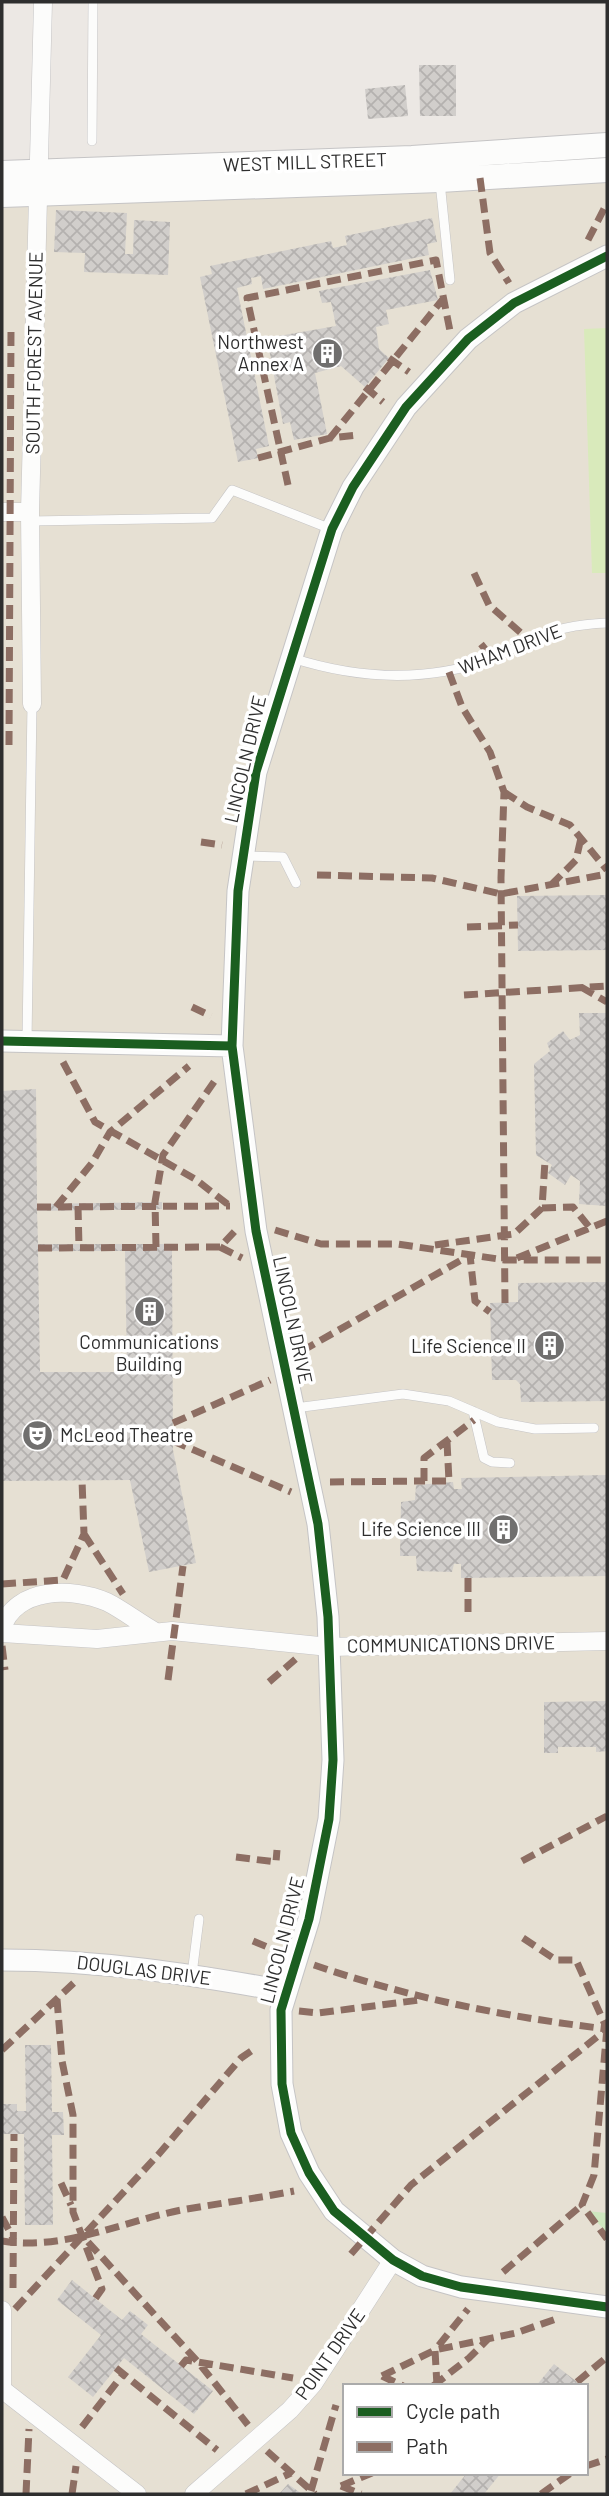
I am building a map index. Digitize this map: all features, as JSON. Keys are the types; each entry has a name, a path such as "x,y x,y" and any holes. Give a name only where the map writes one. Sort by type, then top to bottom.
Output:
{"main road":[{"name":"WEST MILL STREET","path":"2,195 38,183 607,145"},
{"name":"WEST MILL STREET","path":"2,173 38,183 440,180 607,170"}],"street":[{"name":"SOUTH FOREST AVENUE","path":"32,704 30,517 43,2"},
{"name":"LINCOLN DRIVE","path":"607,256 514,303 468,340 406,407 353,487 332,530 256,772 241,856 232,1046 256,1231 295,1408 323,1557 329,1647 332,1760 329,1819 309,1919 284,1991 279,2034 282,2084 291,2133 309,2173 334,2211 393,2260 422,2276 461,2287 607,2307"},
{"path":"2,512 30,517"},
{"path":"2,1041 232,1046"},
{"path":"2,1630 15,1606 47,1594 66,1594 106,1602 154,1631"},
{"name":"COMMUNICATIONS DRIVE","path":"2,1630 97,1639 154,1631 329,1647 607,1641"},
{"name":"DOUGLAS DRIVE","path":"2,1960 66,1960 192,1974 284,1991"},
{"name":"POINT DRIVE","path":"194,2494 290,2410 313,2385 393,2260"},
{"path":"2,2310 2,2389 137,2494"}],"lane":[{"path":"92,141 93,2"},
{"path":"440,180 450,280"},
{"path":"30,517 212,518 232,491 332,530"},
{"name":"WHAM DRIVE","path":"290,657 332,670 371,676 450,672 493,659 558,629 607,624"},
{"path":"27,1041 32,704"},
{"path":"241,856 283,857 296,883"},
{"path":"295,1408 403,1394 449,1401 498,1423 535,1429 594,1428"},
{"path":"473,1411 479,1448 484,1458 492,1462 510,1463"},
{"path":"192,1974 199,1919"}],"shaded area":[{"path":"607,179 607,2494 2,2494 2,205"}],"green space":[{"path":"607,328 607,573 592,573 584,329"},
{"path":"587,2211 607,2213 607,2233"}],"building":[{"path":"419,65 456,65 456,116 420,116"},
{"path":"405,85 408,116 368,119 365,89"},
{"path":"56,210 127,213 125,254 133,254 134,220 170,222 168,275 84,272 85,253 54,252"},
{"path":"432,218 437,242 427,244 429,255 263,289 261,276 251,278 252,284 237,288 269,446 256,449 258,458 238,462 200,277 212,274 210,266 331,241 333,248 347,245 345,236"},
{"name":"Northwest Annex A","path":"430,270 438,300 386,310 389,324 376,327 379,349 389,358 365,387 341,366 315,373 327,434 294,440 290,422 283,424 267,338 336,326 331,302 322,303 319,291"},
{"path":"607,895 607,950 518,951 517,896"},
{"path":"579,1013 607,1013 607,1206 579,1204 580,1181 571,1175 565,1185 548,1173 552,1165 536,1155 534,1064 550,1051 547,1043 563,1031 570,1040 580,1035"},
{"name":"Communications Building","path":"36,1089 37,1204 162,1202 162,1209 37,1211 38,1244 167,1244 167,1250 172,1250 173,1450 196,1563 149,1572 130,1480 2,1481 2,1091","holes":["38,1251 125,1251 127,1372 40,1372"]},
{"name":"Life Science II","path":"607,1282 607,1401 521,1402 520,1384 516,1380 492,1380 490,1303 518,1302 518,1283"},
{"name":"Life Science III","path":"607,1475 607,1576 461,1578 461,1564 454,1564 452,1572 417,1571 416,1556 400,1556 401,1502 415,1500 416,1485 453,1482 454,1489 462,1489 461,1478"},
{"path":"607,1701 607,1751 596,1752 596,1747 558,1747 558,1753 544,1753 544,1702"},
{"path":"25,2045 51,2045 52,2112 63,2112 64,2135 52,2135 53,2225 25,2225 24,2134 2,2134 2,2104 17,2104 17,2111 26,2111"},
{"path":"72,2280 122,2320 130,2311 148,2325 141,2334 213,2391 194,2414 124,2358 93,2397 68,2377 101,2335 57,2300"},
{"path":"554,2364 577,2382 576,2384 538,2384"},
{"path":"465,2475 499,2475 484,2494 450,2494"},
{"path":"288,2484 302,2494 279,2494"}],"marked path":[{"path":"480,178 490,253 509,283"},
{"path":"588,240 607,203"},
{"path":"288,485 247,298 436,260 450,331"},
{"path":"330,438 443,299"},
{"path":"9,745 11,329"},
{"path":"389,358 409,372"},
{"path":"365,387 383,402"},
{"path":"258,458 330,438 358,435"},
{"path":"474,573 489,605 529,640"},
{"path":"481,644 493,659"},
{"path":"449,672 462,707 490,752 504,792 501,878 505,1303"},
{"path":"504,792 527,807 570,825 607,870"},
{"path":"551,885 576,860 581,838"},
{"path":"201,842 222,845"},
{"path":"317,875 432,878 501,894 607,874"},
{"path":"467,927 518,925"},
{"path":"464,995 607,986"},
{"path":"581,987 607,1002"},
{"path":"192,1007 211,1016"},
{"path":"63,1062 95,1122 195,1179 230,1206"},
{"path":"56,1207 92,1163 110,1132 189,1066"},
{"path":"156,1247 155,1202 163,1155 216,1079"},
{"path":"435,1245 514,1234 542,1208 545,1161"},
{"path":"78,1206 79,1247"},
{"path":"37,1207 230,1206"},
{"path":"542,1208 573,1207 590,1228"},
{"path":"517,1258 607,1221"},
{"path":"38,1248 220,1247 236,1230"},
{"path":"275,1230 321,1244 397,1244 505,1260 607,1260"},
{"path":"220,1247 242,1258"},
{"path":"302,1351 470,1255 475,1301 490,1312"},
{"path":"173,1423 270,1380"},
{"path":"447,1442 449,1481 424,1481 424,1458 474,1420"},
{"path":"173,1441 291,1492"},
{"path":"2,1584 63,1580 84,1534 82,1480"},
{"path":"330,1482 424,1481"},
{"path":"84,1534 123,1594"},
{"path":"168,1680 183,1566"},
{"path":"468,1578 468,1612"},
{"path":"2,1646 5,1670"},
{"path":"269,1682 298,1657"},
{"path":"522,1861 607,1816"},
{"path":"236,1857 276,1862 277,1850"},
{"path":"523,1938 556,1960 576,1960 607,2029"},
{"path":"253,1941 277,1951"},
{"path":"314,1965 422,1997 532,2019 607,2029"},
{"path":"2,2050 78,1979"},
{"path":"57,1999 62,2061 73,2115 73,2212 102,2289 95,2299"},
{"path":"299,2011 318,2013 420,2000"},
{"path":"607,2028 594,2175 582,2205 607,2239"},
{"path":"351,2254 411,2185 607,2029"},
{"path":"15,2309 158,2155 241,2058 254,2049"},
{"path":"13,2288 14,2134"},
{"path":"61,2183 71,2205"},
{"path":"2,2241 49,2242 187,2209 294,2191"},
{"path":"503,2272 582,2205"},
{"path":"2,2217 14,2240"},
{"path":"88,2242 198,2362 248,2425"},
{"path":"437,2384 435,2350 468,2309"},
{"path":"382,2376 435,2350 516,2333 556,2319"},
{"path":"436,2384 488,2339"},
{"path":"577,2382 607,2357"},
{"path":"181,2366 186,2360 293,2378"},
{"path":"116,2368 217,2450"},
{"path":"82,2427 124,2373"},
{"path":"382,2376 399,2384"},
{"path":"311,2491 336,2405"},
{"path":"26,2494 29,2429"},
{"path":"267,2451 315,2494"},
{"path":"588,2465 607,2459"},
{"path":"72,2494 76,2466"},
{"path":"246,2494 291,2473"},
{"path":"341,2486 367,2475"},
{"path":"541,2494 568,2475"},
{"path":"341,2486 361,2494"}],"cycle path":[{"path":"607,256 514,303 468,339 406,407 353,487 332,529 256,772 238,891 232,1046 256,1231 318,1524 328,1617 333,1760 329,1819 309,1919 281,2010 282,2084 291,2133 309,2173 334,2211 393,2260 422,2276 461,2287 607,2307"},
{"path":"2,1041 232,1046"}],"place":[{"name":"Northwest Annex A","path":"327,353"},
{"name":"Communications Building","path":"149,1311"},
{"name":"Life Science II","path":"549,1346"},
{"name":"McLeod Theatre","path":"37,1435"},
{"name":"Life Science III","path":"504,1529"}]}
